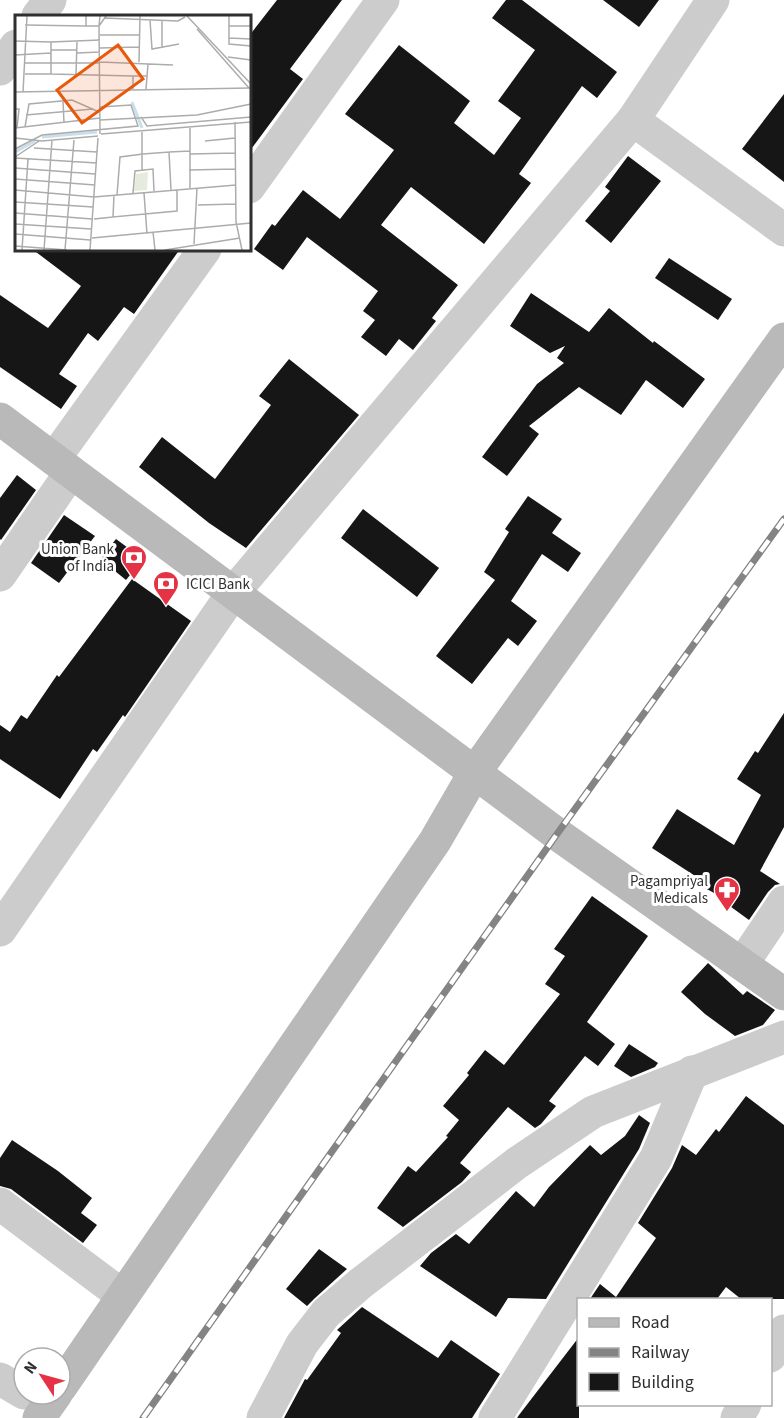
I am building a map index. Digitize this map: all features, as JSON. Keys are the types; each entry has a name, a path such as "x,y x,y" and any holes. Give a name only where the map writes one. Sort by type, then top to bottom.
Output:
{"street":[{"path":"39,15 50,0"},
{"path":"250,186 383,0"},
{"path":"0,930 233,593 633,120 713,0"},
{"path":"0,69 15,47"},
{"path":"633,120 784,230"},
{"path":"0,575 63,466 204,250"},
{"path":"72,1361 123,1296 435,841 475,772 784,339"},
{"path":"0,419 557,834 784,994"},
{"path":"743,963 784,902"},
{"path":"263,1418 302,1344 326,1313 361,1283 517,1163 593,1112 784,1037"},
{"path":"495,1418 656,1158 692,1072"},
{"path":"0,1203 123,1296"},
{"path":"772,1354 784,1330"}],"building":[{"path":"277,0 342,0 290,69 303,79 250,151 250,35"},
{"path":"506,0 522,0 617,72 597,98 582,86 519,174 531,183 484,244 411,187 381,225 458,285 432,318 436,321 413,350 399,339 386,356 361,337 375,320 363,311 378,291 307,237 283,270 254,249 272,224 275,226 303,190 340,219 394,150 345,114 399,45 470,101 454,123 494,155 521,118 498,101 535,50 492,18"},
{"path":"603,0 659,0 639,27"},
{"path":"784,94 784,182 742,149"},
{"path":"628,156 661,181 611,243 585,221 610,191 605,187"},
{"path":"33,250 179,250 134,314 124,307 98,341 88,333 59,374 77,386 61,409 0,367 0,295 48,328 81,286"},
{"path":"669,258 732,299 718,320 655,278"},
{"path":"531,293 589,332 609,308 653,343 654,341 705,379 683,408 646,380 621,415 579,387 529,426 539,434 507,476 482,457 537,384 564,363 557,358 565,346 550,353 510,326"},
{"path":"289,359 359,415 246,548 209,523 139,467 162,437 215,479 271,405 259,396"},
{"path":"17,475 36,490 1,540 0,498"},
{"path":"528,496 562,519 552,533 581,553 568,572 542,554 511,601 537,621 518,646 508,638 472,684 436,656 495,580 484,572 509,532 505,529"},
{"path":"363,509 439,568 417,597 341,538"},
{"path":"64,515 95,536 59,583 31,563"},
{"path":"116,539 143,559 126,580 100,559"},
{"path":"132,579 191,621 125,717 123,715 97,752 93,749 60,799 0,759 0,725 10,732 21,715 27,719 57,675 59,677"},
{"path":"784,713 784,827 760,871 780,884 775,885 768,892 749,920 727,904 729,901 703,887 706,883 652,848 677,809 734,845 761,795 737,779 755,751 758,753"},
{"path":"592,896 648,936 587,1022 615,1044 598,1066 585,1056 549,1101 556,1106 535,1128 508,1107 460,1163 471,1172 462,1182 403,1227 377,1208 408,1166 416,1172 448,1137 446,1136 459,1120 443,1106 469,1075 467,1073 485,1050 504,1065 560,994 545,984 565,956 554,949"},
{"path":"708,963 743,995 747,991 775,1010 763,1025 735,1036 705,1014 681,992"},
{"path":"629,1044 658,1063 655,1067 631,1077 614,1066"},
{"path":"746,1096 784,1125 784,1299 740,1298 726,1287 718,1298 591,1298 600,1284 616,1297 656,1238 638,1223 672,1168 682,1145 696,1155 716,1129 719,1132"},
{"path":"639,1115 650,1123 639,1149 546,1299 508,1298 496,1317 420,1266 431,1253 456,1234 469,1244 516,1191 534,1207 549,1187 590,1145 601,1155 625,1136"},
{"path":"12,1140 58,1171 92,1198 81,1213 97,1225 83,1243 11,1189 0,1186 0,1158"},
{"path":"319,1249 347,1269 307,1306 286,1289"},
{"path":"362,1307 438,1358 451,1340 500,1374 472,1418 284,1418 305,1379 307,1380 341,1333 337,1330"},
{"path":"577,1340 579,1418 517,1418"}],"railway":[{"path":"143,1418 557,834 784,519"}],"place":[{"name":"Union Bank of India","path":"134,581"},
{"name":"ICICI Bank","path":"166,607"},
{"name":"Pagampriyal Medicals","path":"727,913"}]}
